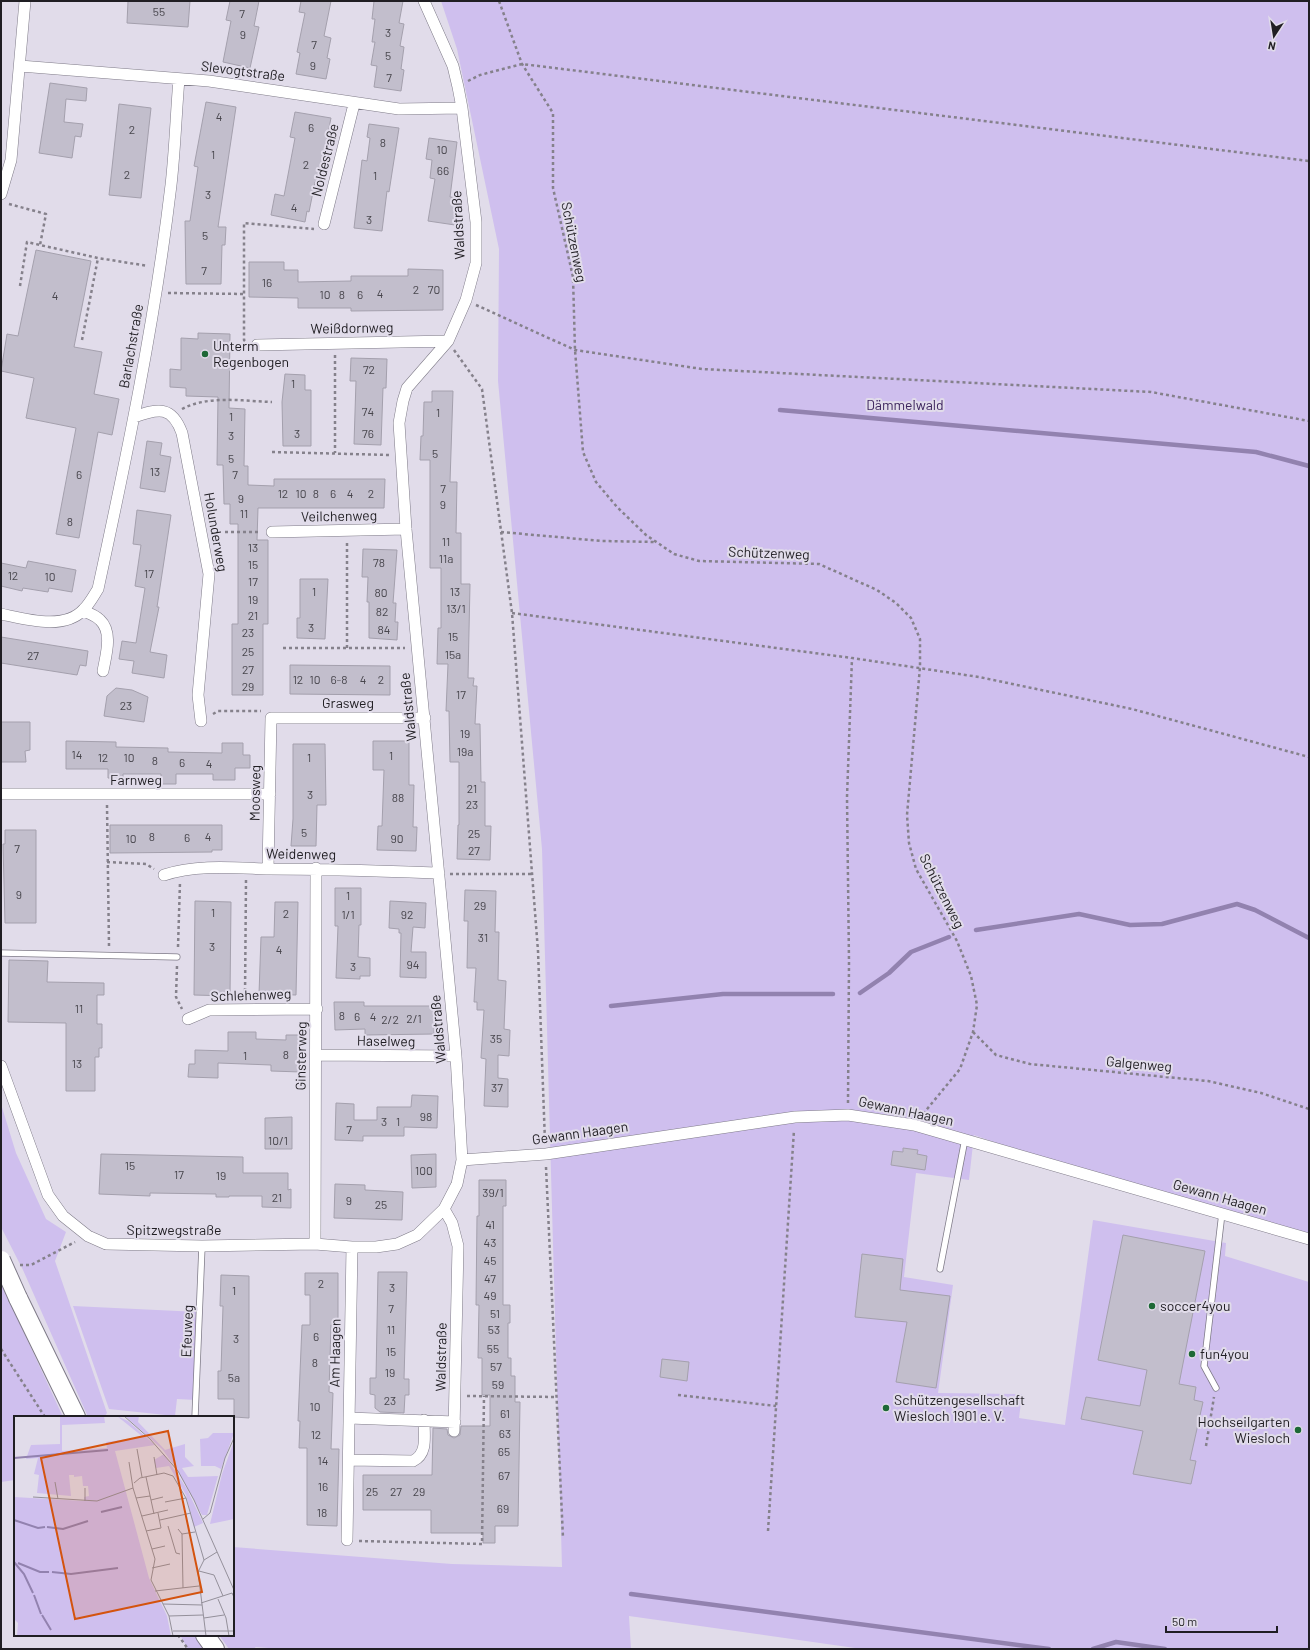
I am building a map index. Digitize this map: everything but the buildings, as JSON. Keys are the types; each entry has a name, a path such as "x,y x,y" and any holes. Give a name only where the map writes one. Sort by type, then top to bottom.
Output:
{"main road":[{"path":"8,1262 18,1298 76,1416"},
{"path":"206,1636 215,1649"}],"street":[{"path":"4,199 12,160 24,1"},
{"name":"Waldstraße","path":"424,1 453,66 458,87 476,222 476,263 466,300 448,341 407,388 399,424 406,530 456,1056 462,1160 457,1184 444,1209 452,1223 458,1246 455,1426 424,1420"},
{"name":"Slevogtstraße","path":"20,66 209,81 288,92 354,104 399,109 462,108"},
{"name":"Barlachstraße","path":"1,614 45,623 69,619 83,611 98,589 134,416 156,293 171,184 179,79"},
{"name":"Noldestraße","path":"324,224 354,104"},
{"name":"Weißdornweg","path":"257,345 448,341"},
{"path":"134,416 157,410 167,412"},
{"name":"Holunderweg","path":"167,412 177,420 182,433 209,574 198,695 201,721"},
{"name":"Veilchenweg","path":"272,532 406,530"},
{"path":"83,611 100,620 105,627 108,648 104,671"},
{"name":"Grasweg","path":"271,718 424,718"},
{"name":"Moosweg","path":"268,869 271,718"},
{"name":"Farnweg","path":"1,794 270,794"},
{"name":"Weidenweg","path":"164,875 180,870 246,868 316,868 439,873"},
{"name":"Ginsterweg","path":"315,1244 317,1008 316,868"},
{"name":"Schlehenweg","path":"188,1019 209,1010 317,1008"},
{"name":"Haselweg","path":"316,1055 456,1056"},
{"name":"Spitzwegstraße","path":"1,1066 48,1195 63,1216 88,1236 106,1244 202,1246 315,1244 376,1247 398,1244 417,1235 444,1209"},
{"name":"Gewann Haagen","path":"462,1160 546,1154 795,1117 848,1115 914,1126 965,1139 1309,1239"},
{"name":"Am Haagen","path":"347,1540 352,1247"},
{"path":"348,1460 413,1461 420,1458 423,1452 424,1420 349,1418"}],"lane":[{"path":"1,953 177,957"},
{"path":"940,1269 965,1139"},
{"path":"1216,1388 1204,1366 1222,1213"},
{"name":"Efeuweg","path":"195,1416 202,1246"}],"path":[{"name":"Schützenweg","path":"499,1 522,64 553,113 553,188 573,277 575,350 583,452 596,482 646,535 674,554 699,561 819,564 878,590 896,603 911,618 920,639 920,667 907,815 909,843 916,869 957,941 971,976 977,1005 973,1032 960,1069 914,1126"},
{"path":"458,87 480,75 522,64 1309,161"},
{"path":"4,199 46,214 40,245"},
{"path":"257,345 244,340 244,223 313,229 324,224"},
{"path":"20,286 27,242 98,258 159,268"},
{"path":"82,340 98,258"},
{"path":"156,293 244,294"},
{"path":"466,300 575,350 702,369 1151,392 1309,420"},
{"path":"448,341 482,389 512,613 538,951 564,1538"},
{"path":"334,343 336,454"},
{"path":"167,412 181,409 195,402 212,400 272,402"},
{"path":"272,452 401,455"},
{"path":"347,531 347,648"},
{"path":"201,533 272,532"},
{"path":"501,532 602,541 656,542"},
{"path":"512,613 979,676 1132,709 1309,757"},
{"path":"283,648 418,648"},
{"path":"848,1115 850,962 847,797 852,658"},
{"path":"201,721 218,711 264,711 271,718"},
{"path":"107,795 109,955"},
{"path":"107,862 146,864 164,875"},
{"path":"245,1009 246,868"},
{"path":"439,873 532,874"},
{"name":"Galgenweg","path":"973,1032 996,1055 1030,1064 1208,1081 1261,1093 1309,1109"},
{"path":"768,1531 795,1117"},
{"path":"8,1262 31,1265 88,1236"},
{"path":"1,1349 43,1416"},
{"path":"1206,1446 1216,1388"},
{"path":"678,1395 776,1406"},
{"path":"456,1396 557,1397"},
{"path":"347,1540 482,1544 484,1396"},
{"path":"179,1636 188,1649"}],"green space":[{"name":"Dämmelwald","path":"441,1 1309,1 1309,1244 1130,1191 974,1135 969,1180 916,1173 904,1277 953,1285 938,1393 1022,1394 1019,1418 1065,1425 1093,1220 1226,1243 1225,1256 1309,1282 1309,1649 862,1649 629,1616 631,1649 282,1649 255,1647 256,1649 229,1649 220,1636 234,1636 234,1547 452,1564 562,1567 542,849 498,381 499,249 457,49"},
{"path":"1,1104 16,1153 46,1219 66,1232 55,1261 107,1413 105,1416 88,1416 23,1270 1,1227"},
{"path":"1,1283 63,1416 14,1416 14,1480 1,1482"},
{"path":"73,1306 199,1312 196,1400 177,1399 175,1416 109,1409"},
{"path":"181,1636 195,1636 203,1649 188,1649"}],"waterway":[{"path":"780,410 1256,452 1309,466"},
{"path":"976,930 1079,914 1130,925 1162,924 1237,904 1255,910 1309,938"},
{"path":"860,993 889,973 911,952 949,937"},
{"path":"611,1006 723,994 833,994"},
{"path":"631,1594 1049,1649"},
{"path":"1093,1649 1116,1642 1165,1649"}],"place":[{"name":"Unterm Regenbogen","path":"205,354"},
{"name":"soccer4you","path":"1152,1306"},
{"name":"fun4you","path":"1192,1354"},
{"name":"Schützengesellschaft Wiesloch 1901 e. V.","path":"886,1408"},
{"name":"Hochseilgarten Wiesloch","path":"1298,1430"}]}
